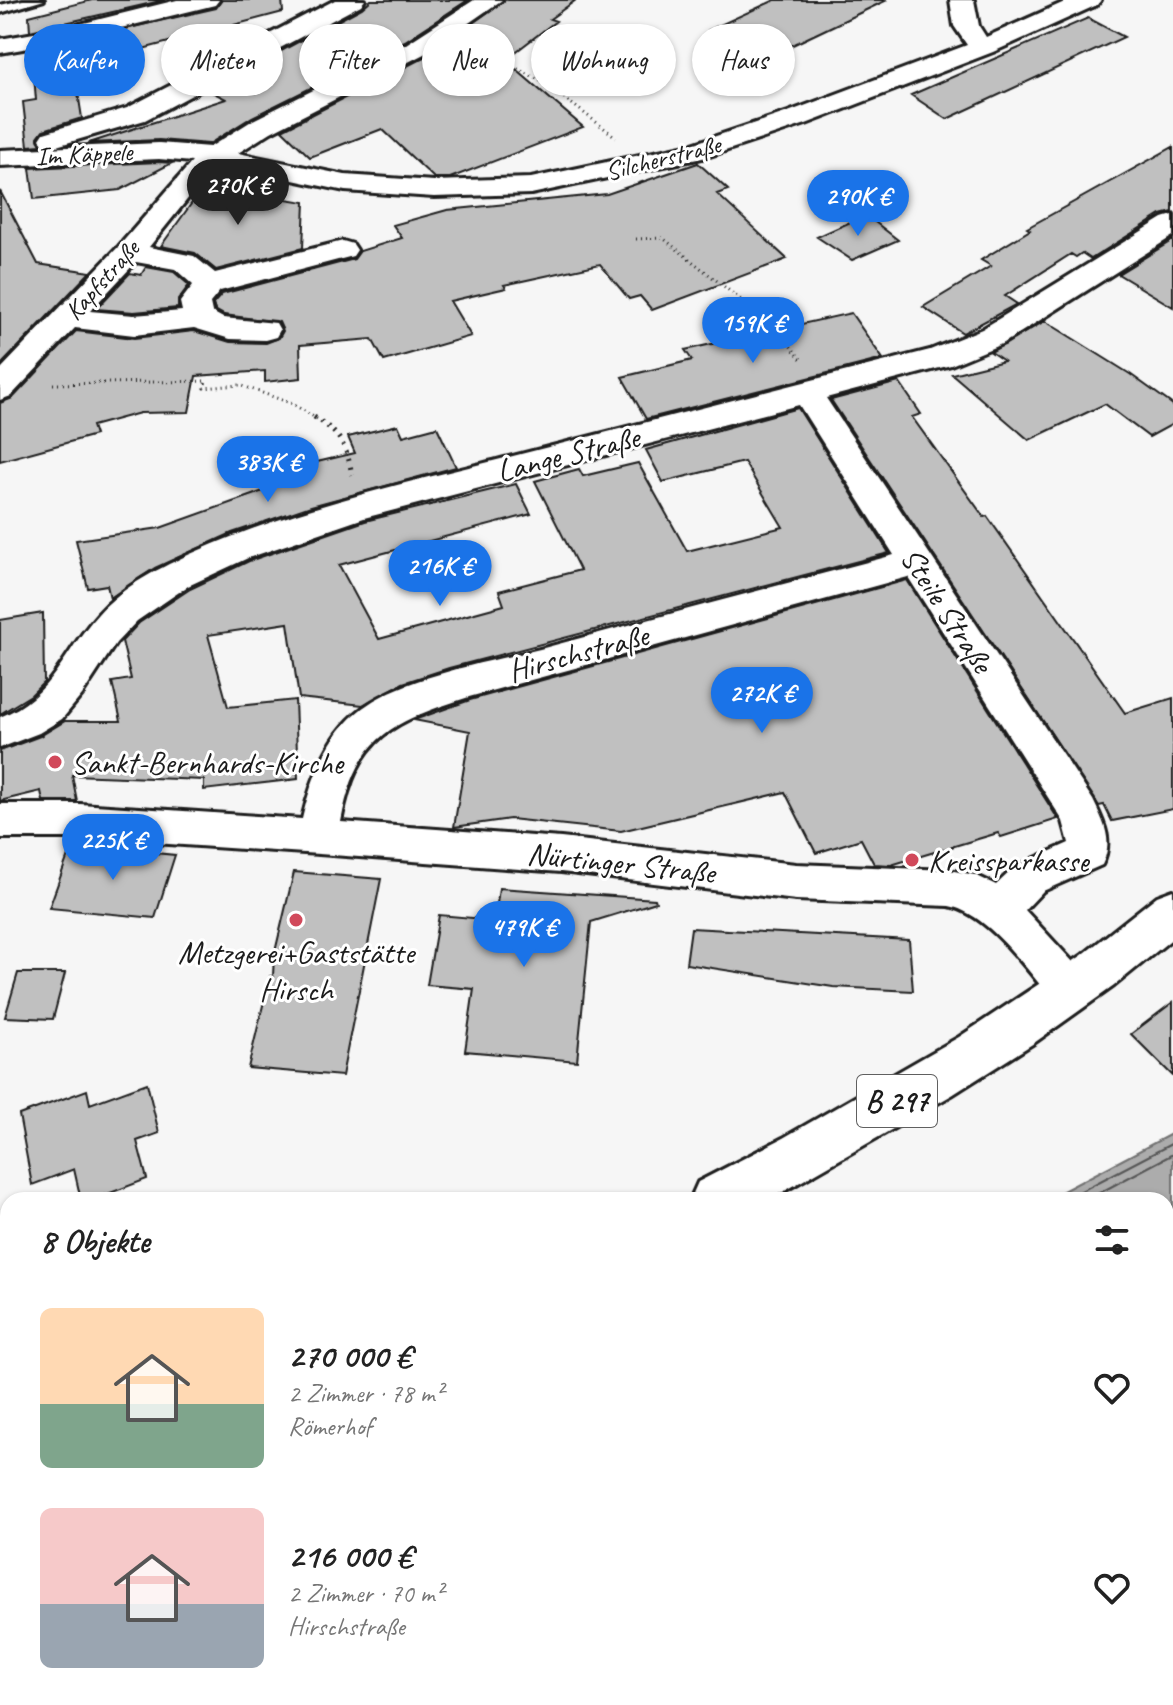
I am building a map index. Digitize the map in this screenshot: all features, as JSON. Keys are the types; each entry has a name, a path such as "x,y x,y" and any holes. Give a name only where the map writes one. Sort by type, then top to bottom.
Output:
{"main road":[{"name":"B 297","path":"730,1192 933,1079 1071,990 1173,910"}],"street":[{"path":"0,46 68,34 207,0"},
{"name":"Im Käppele","path":"0,156 136,114 353,0"},
{"name":"Kapfstraße","path":"454,24 490,0"},
{"path":"962,0 964,26 984,47"},
{"name":"Silcherstraße","path":"215,156 345,183 434,189 531,186 698,151 900,81 1089,0"},
{"name":"Kapfstraße","path":"4,386 129,252 188,180 215,156 262,126 422,42"},
{"name":"Im Käppele","path":"0,156 159,151 215,156"},
{"name":"Lange Straße","path":"0,733 29,722 50,706 108,626 125,610 169,580 275,534 359,507 807,380 940,358 993,336 1173,224"},
{"path":"265,330 224,329 208,324 198,317 195,302 210,284 343,250"},
{"path":"129,252 184,262 210,284"},
{"path":"69,317 142,327 169,325 198,317"},
{"name":"Steile Straße","path":"807,380 916,562 1079,812 1086,828 1090,842 1088,853 1029,879 998,909"},
{"name":"Hirschstraße","path":"319,837 329,784 341,757 372,720 398,705 469,682 916,562"},
{"name":"Nürtinger Straße","path":"0,821 80,821 319,837 561,855 796,882 949,888 975,893 998,909 1071,990"}],"lane":[{"path":"0,9 38,0"}],"path":[{"path":"515,68 543,82 617,138"},
{"path":"636,239 663,238 775,327 807,380"},
{"path":"4,386 206,381 204,388 240,385 293,404 327,425 347,448 359,507"}],"water":[{"path":"1173,1133 1173,1192 1061,1192"}],"building":[{"path":"92,0 165,0 60,24 30,24 29,16"},
{"path":"222,0 282,0 283,12 237,24 161,24 161,44 145,48 145,24 216,8"},
{"path":"371,0 468,0 431,24 422,24 422,30 406,40 406,24 332,24"},
{"path":"505,0 576,0 550,19 556,21 552,24 531,24 531,40 515,52 515,24 471,24"},
{"path":"775,0 887,0 795,44 795,24 722,24"},
{"path":"1088,18 1124,37 947,119 911,95"},
{"path":"299,42 299,94 252,117 209,144 159,140 89,143 226,99 220,96 283,96 283,50"},
{"path":"422,59 422,96 515,96 515,69 531,82 531,96 547,96 583,127 450,178 434,178 382,129 310,157 282,130 349,96 406,96 406,67"},
{"path":"36,96 79,96 82,118 43,130 38,137 41,145 28,146 23,102 36,100"},
{"path":"1173,147 1173,212 1161,215 1091,259 1082,253 1076,257 1071,254 1005,296 1017,304 963,333 923,307 991,266 981,260 1030,230 1027,228"},
{"path":"172,163 120,190 34,199 30,168"},
{"path":"698,163 728,190 717,194 787,259 652,310 640,296 629,299 600,264 504,285 506,288 450,301 471,336 384,361 372,339 300,345 301,378 265,382 265,371 196,376 189,412 140,413 92,426 95,435 0,461 0,403 13,398 76,331 134,338 194,331 230,342 266,343 279,338 283,331 279,322 224,315 215,310 213,304 222,294 354,259 360,251 402,238 393,225 447,210 607,194"},
{"path":"204,186 305,202 303,248 216,270 195,253 161,246"},
{"path":"0,191 38,264 90,272 0,366"},
{"path":"866,215 898,240 852,260 817,237"},
{"path":"1173,240 1173,307 1118,274"},
{"path":"146,267 174,272 189,285 178,300 178,308 134,312 96,309 130,273 141,275"},
{"path":"851,313 883,359 646,419 622,377 692,360 685,350"},
{"path":"1045,321 1173,405 1173,424 1149,437 1105,404 1029,440 952,374 1004,361 991,352"},
{"path":"899,382 921,414 912,417 984,517 987,516 1125,713 1173,698 1173,809 1112,821 1104,805 1099,806 831,400"},
{"path":"798,408 889,553 449,668 403,683 363,705 299,698 288,623 208,635 228,707 295,700 298,779 204,790 204,780 72,775 77,801 43,801 41,791 0,801 0,751 40,736 65,721 121,721 112,682 131,679 122,641 139,623 190,589 249,561 365,521 516,484 531,514 339,565 379,639 504,605 499,591 580,570 535,481 579,469 583,476 638,463 687,551 783,527 744,462 663,482 646,450"},
{"path":"398,425 403,436 437,427 456,467 311,506 232,533 155,568 110,598 107,585 88,588 76,540 160,528 266,490 262,475 355,453 348,437"},
{"path":"907,580 1058,819 1001,837 998,833 891,865 874,864 861,839 816,853 785,792 621,831 510,819 454,827 470,731 414,720 470,700"},
{"path":"43,613 44,682 31,695 0,714 0,620"},
{"path":"72,845 175,855 155,918 49,908"},
{"path":"294,872 381,879 342,1076 248,1068 270,976 273,976 274,956"},
{"path":"499,888 655,899 656,902 591,922 577,1061 465,1051 474,989 427,985 439,915 495,920"},
{"path":"691,928 909,940 913,991 833,987 686,964"},
{"path":"18,973 65,973 53,1019 5,1017"},
{"path":"1173,1002 1173,1076 1131,1034"},
{"path":"147,1083 159,1133 137,1141 147,1179 113,1192 79,1192 74,1169 32,1185 19,1115 87,1090 90,1104"}],"place":[{"name":"Sankt-Bernhards-Kirche","path":"55,762"},
{"name":"Kreissparkasse","path":"912,860"},
{"name":"Metzgerei+Gaststätte Hirsch","path":"296,920"}]}
